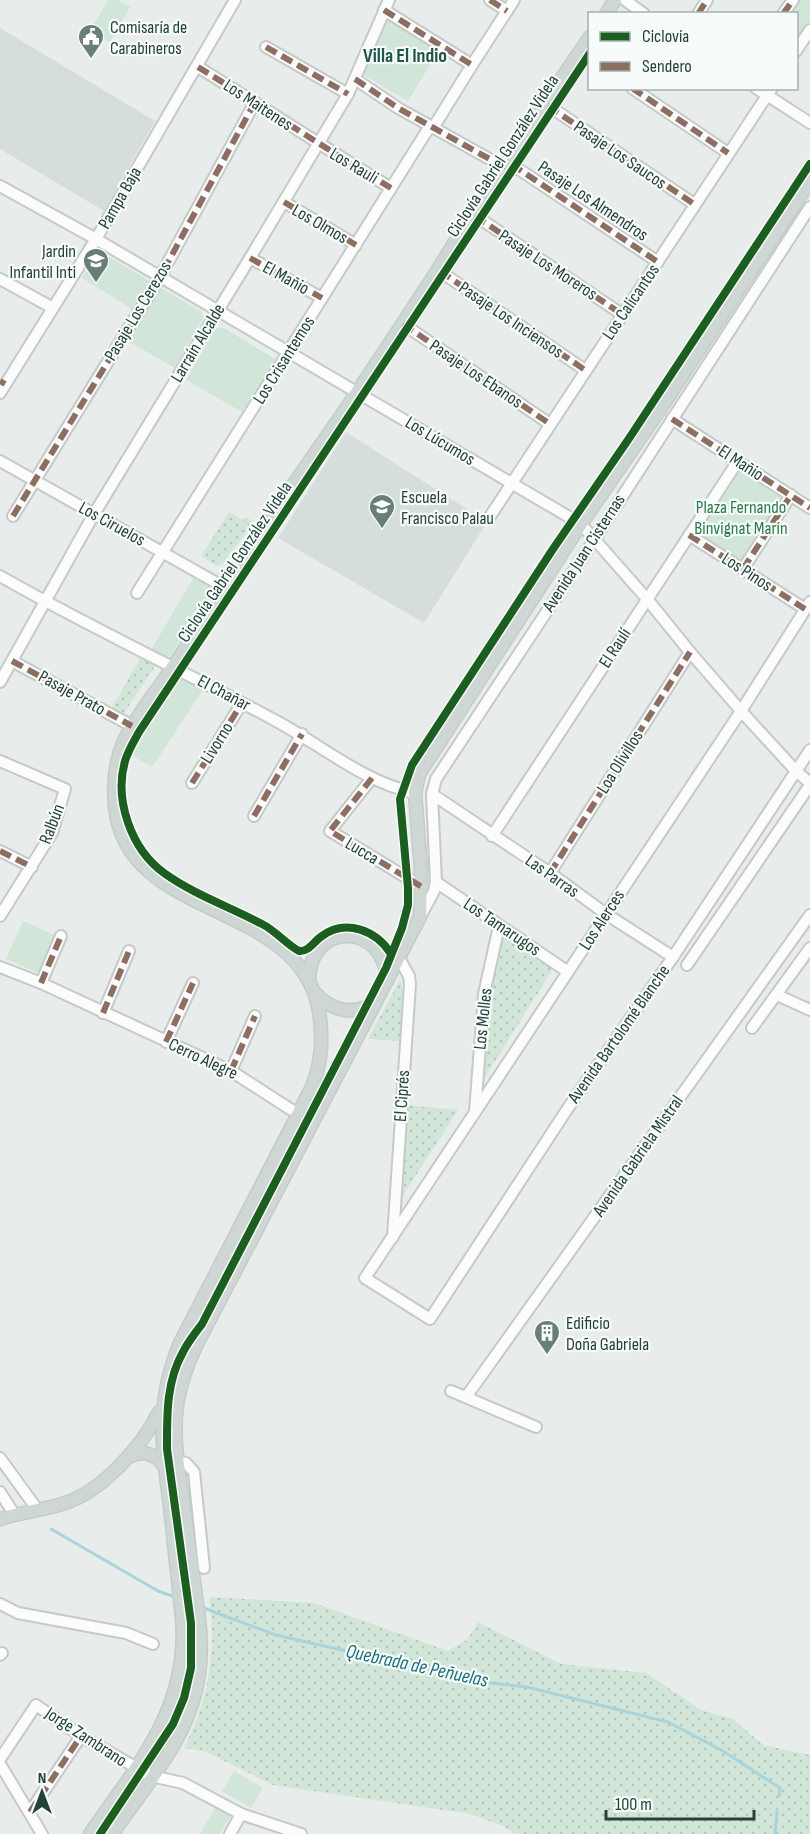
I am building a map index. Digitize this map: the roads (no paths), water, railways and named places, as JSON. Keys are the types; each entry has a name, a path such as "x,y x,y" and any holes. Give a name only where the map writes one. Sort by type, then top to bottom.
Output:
{"main road":[{"path":"377,1000 358,1010 342,1010 329,1006 312,988 295,962 270,938 169,888 150,873 135,856 120,829 114,793 119,754 132,726 403,324 502,166 584,56"},
{"name":"Avenida Juan Cisternas","path":"112,1834 169,1751 183,1726 197,1686 201,1655 200,1623 177,1461 174,1431 177,1401 192,1355 420,917 422,887 415,793 419,774 581,525 810,181"},
{"path":"90,1834 152,1742 173,1699 183,1653 182,1617 161,1436 163,1406 169,1374 180,1343 312,1087 321,1059 320,1020 312,988 310,964 320,947 335,938 349,936 369,942 376,949 384,961 387,981"},
{"path":"0,1519 59,1505 81,1497 100,1485 151,1429 163,1406"},
{"path":"122,1462 136,1454 146,1453 157,1458 165,1471"}],"street":[{"name":"Pampa Baja","path":"2,386 54,309 198,67 235,0"},
{"path":"490,0 507,11"},
{"name":"Los Crisantemos","path":"137,593 322,298 514,0"},
{"path":"626,0 642,12"},
{"path":"386,5 472,65"},
{"name":"Larraín Alcalde","path":"0,682 94,514 348,94 386,5"},
{"path":"798,48 810,30"},
{"path":"266,47 348,94"},
{"name":"Los Maitenes","path":"198,67 317,144"},
{"name":"Pasaje Los Almendros","path":"355,80 398,108 502,166 514,166 658,262"},
{"path":"635,90 728,153"},
{"path":"769,92 810,123"},
{"name":"Los Calicantos","path":"491,515 769,92"},
{"name":"Pasaje Los Cerezos","path":"13,516 33,480 160,277 255,102"},
{"name":"Pasaje Los Saucos","path":"546,104 694,204"},
{"name":"Los Rauli","path":"317,144 392,189"},
{"name":"Los Lúcumos","path":"0,186 96,239 581,525 741,711 810,784"},
{"name":"Los Olmos","path":"284,202 356,245"},
{"name":"Avenida Juan Cisternas","path":"420,917 434,891 436,882 432,794 436,779 810,207"},
{"name":"Pasaje Los Moreros","path":"472,214 623,315"},
{"name":"El Mañio","path":"250,258 322,298"},
{"name":"Pasaje Los Inciensos","path":"438,270 585,370"},
{"path":"0,279 54,309"},
{"name":"Pasaje Los Ebanos","path":"403,324 550,424"},
{"name":"El Mañio","path":"672,419 810,508"},
{"name":"Los Ciruelos","path":"0,461 224,587"},
{"name":"El Raulí","path":"492,836 738,461"},
{"path":"743,569 791,495"},
{"name":"Los Pinos","path":"689,535 743,569 808,605"},
{"name":"El Chañar","path":"0,576 45,602 302,734 372,778 399,790 415,793"},
{"name":"Los Alerces","path":"430,1318 365,1278 741,711 808,605"},
{"name":"Loa Olivillos","path":"550,873 690,652"},
{"name":"Pasaje Prato","path":"12,661 132,726"},
{"name":"Livorno","path":"192,783 242,703"},
{"path":"254,816 302,734"},
{"name":"Avenida Bartolomé Blanche","path":"430,1318 566,1111 673,957 810,750"},
{"name":"Ralbún","path":"0,761 65,789 52,833 0,916"},
{"name":"Lucca","path":"372,778 330,831 422,887"},
{"name":"Avenida Bartolomé Blanche","path":"687,965 810,784"},
{"name":"Las Parras","path":"432,794 550,873 606,914 673,957"},
{"path":"0,851 32,867"},
{"name":"Los Tamarugos","path":"436,882 568,972"},
{"name":"Avenida Gabriela Mistral","path":"466,1397 810,915"},
{"name":"Los Molles","path":"475,1113 484,993 499,926"},
{"path":"41,984 61,936"},
{"path":"752,1028 810,948"},
{"path":"103,1012 129,951"},
{"name":"El Ciprés","path":"393,1237 410,984 409,976 399,958"},
{"name":"Cerro Alegre","path":"0,967 231,1071 298,1114"},
{"path":"166,1042 193,983"},
{"path":"777,995 810,1011"},
{"path":"231,1071 255,1016"},
{"path":"451,1391 536,1427"},
{"path":"0,1458 37,1509"},
{"path":"177,1461 186,1463 194,1472 204,1568"},
{"path":"0,1492 14,1514"},
{"path":"0,1604 18,1613 126,1633 153,1644"},
{"name":"Jorge Zambrano","path":"0,1760 36,1705 81,1736 151,1776 194,1787 241,1814 302,1834"},
{"path":"30,1812 81,1736"},
{"path":"0,1764 42,1834"},
{"path":"230,1834 241,1814"}],"waterway":[{"name":"Quebrada de Peñuelas","path":"51,1529 158,1591 175,1597"},
{"name":"Quebrada de Peñuelas","path":"201,1607 276,1635 482,1682 527,1687 668,1722 723,1751 780,1788 779,1796"},
{"name":"Quebrada de Peñuelas","path":"775,1834 777,1812"}],"place":[{"name":"Comisaría de Carabineros","path":"91,60"},
{"name":"Jardin Infantil Inti","path":"96,284"},
{"name":"Escuela Francisco Palau","path":"382,530"},
{"name":"Edificio Doña Gabriela","path":"547,1356"}],"district":[{"name":"Villa El Indio","path":"405,56"}],"park label":[{"name":"Plaza Fernando Binvignat Marín","path":"741,517"}]}
